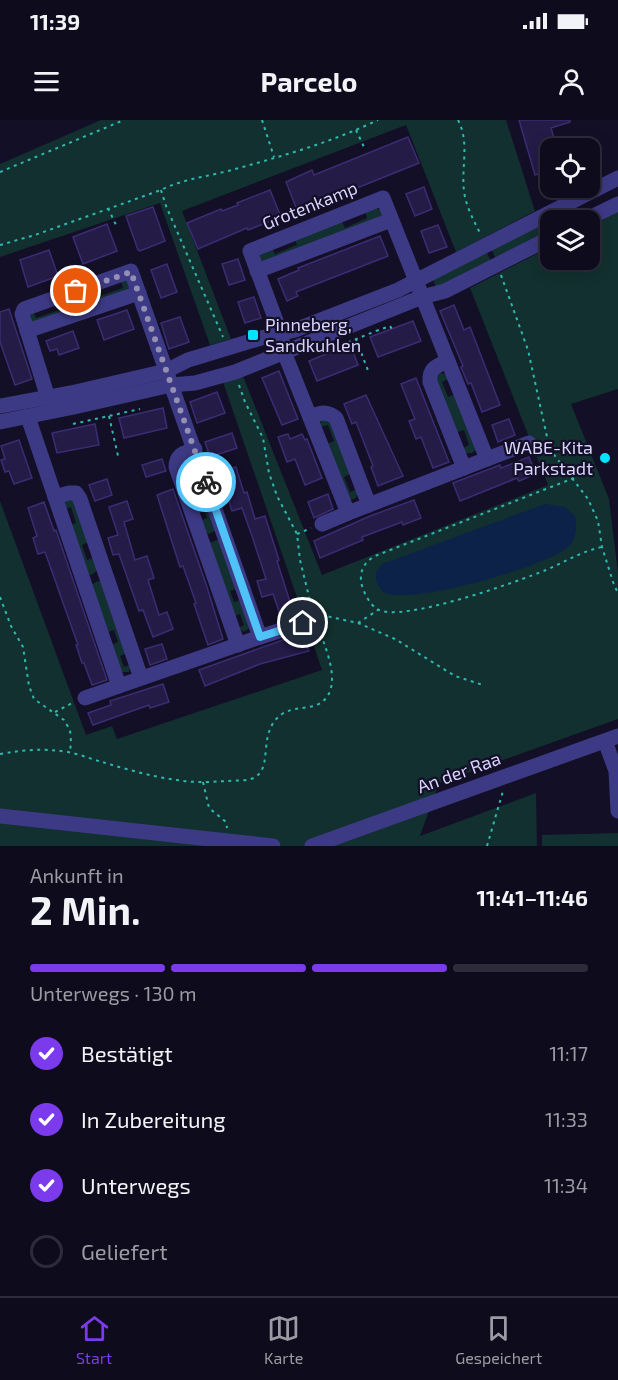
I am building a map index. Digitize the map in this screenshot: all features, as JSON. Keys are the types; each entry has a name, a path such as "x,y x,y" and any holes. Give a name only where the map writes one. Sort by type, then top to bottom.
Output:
{"street":[{"path":"568,210 618,178"},
{"name":"Grotenkamp","path":"348,513 284,352 281,334 250,251 383,198 487,459"},
{"path":"600,213 618,204"},
{"path":"257,272 391,220"},
{"path":"0,406 37,408 169,378 188,360 296,330 398,291 486,245 540,223"},
{"path":"0,422 37,408 169,378 195,383 236,372 422,297 445,291 540,243"},
{"path":"119,686 55,497 37,408 27,332 22,314 24,309 82,288 131,272 260,637"},
{"path":"27,332 139,293"},
{"path":"448,362 434,367 429,374 430,382 464,468"},
{"path":"310,417 322,412 330,413 336,418 369,505"},
{"path":"322,524 529,443"},
{"path":"195,449 180,454 176,460 176,467 238,645"},
{"path":"55,497 69,493 76,494 80,499 141,678"},
{"path":"202,540 223,533"},
{"path":"84,581 106,574"},
{"path":"85,698 303,623"},
{"path":"612,738 618,811"},
{"name":"An der Raa","path":"312,846 612,738"},
{"path":"0,816 273,846"}],"path":[{"path":"0,172 124,120"},
{"path":"262,120 274,158"},
{"path":"0,244 35,235 178,182 274,158 356,130 378,120"},
{"path":"459,120 465,148 464,190 468,208 486,245"},
{"path":"356,130 364,147"},
{"path":"108,208 116,225"},
{"path":"497,266 515,309 528,350 549,445 561,466 574,478 588,499 598,521 602,547 618,593"},
{"path":"374,326 376,331"},
{"path":"334,348 390,326 392,329"},
{"path":"356,339 369,373"},
{"path":"138,403 141,413"},
{"path":"73,424 140,409"},
{"path":"109,416 118,456"},
{"path":"71,418 74,428"},
{"path":"574,478 375,556 366,562 361,572 362,584 369,600 378,610 413,611 443,604 544,571 591,549 602,547"},
{"path":"297,534 322,524"},
{"path":"0,597 10,626 23,647 29,686 34,699 64,720 70,730 70,752"},
{"path":"358,623 378,610"},
{"path":"303,623 326,616 358,623 395,639 455,676 483,685"},
{"path":"54,712 85,698"},
{"path":"487,846 507,777"},
{"path":"202,782 209,808 226,822 232,843"}],"green space":[{"path":"101,120 506,120 535,211 456,252 406,125 182,211 231,339 210,345 160,203 0,257 0,164"},
{"path":"375,208 382,210 382,217 262,264 258,255 272,248 275,254 297,245 295,239 342,221 345,228 367,218 365,211"},
{"path":"618,212 618,389 571,404 609,499 618,573 618,719 439,783 420,836 536,793 537,846 0,846 0,501 86,735 112,726 117,739 322,670 223,382 243,376 322,575 548,485 470,288 540,252 540,270 600,270 600,222"},
{"path":"540,225 540,237 498,263 490,247"},
{"path":"485,249 493,265 436,287 432,278"},
{"path":"121,281 129,282 130,291 32,325 29,313 33,311 36,318 59,310 57,303 97,289 100,296 123,288"},
{"path":"439,373 446,374 448,379 442,382 448,397 456,394 477,449 472,453 466,453 463,448 469,445 464,430 455,433 435,377"},
{"path":"330,419 352,473 344,477 350,492 357,489 356,498 350,500 325,445 334,441 328,425 320,427 321,420"},
{"path":"187,459 193,464 186,467 192,482 201,480 216,530 209,534 205,533 199,521 207,518 202,503 193,505 180,468 183,460"},
{"path":"74,499 90,541 82,545 87,560 96,557 98,570 91,575 87,574 68,526 76,523 71,507 64,510 64,502"},
{"path":"221,540 239,588 230,591 234,602 243,599 251,627 244,632 238,628 244,625 240,614 232,617 209,543"},
{"path":"102,581 128,653 120,656 124,667 130,665 129,672 121,672 109,646 118,642 114,630 105,633 91,585"},
{"path":"618,833 618,846 542,846 542,835"}],"water":[{"path":"545,504 565,507 576,517 573,541 555,555 507,574 419,594 397,595 384,592 378,585 376,572 382,564"}],"building":[{"path":"519,120 570,120 570,122 551,128 554,138 540,138 540,173 535,175"},
{"path":"408,137 419,163 342,194 343,196 326,203 325,206 299,215 286,182 312,170 314,175"},
{"path":"424,187 432,209 415,216 406,194"},
{"path":"270,190 281,217 248,230 247,228 198,249 187,223 221,209 222,211 238,205 237,203"},
{"path":"153,207 165,241 140,251 126,216"},
{"path":"107,224 117,251 83,264 73,237"},
{"path":"438,225 447,247 429,253 421,231"},
{"path":"380,236 388,256 296,292 298,296 287,301 278,279 299,270 298,268"},
{"path":"49,250 58,276 28,287 20,260"},
{"path":"238,259 245,280 229,285 222,264"},
{"path":"167,264 177,292 161,298 151,270"},
{"path":"254,297 261,318 245,323 238,302"},
{"path":"454,305 464,330 470,327 500,405 482,412 471,383 468,384 440,311"},
{"path":"9,309 32,379 15,385 0,342 0,312"},
{"path":"127,310 134,329 104,340 97,320"},
{"path":"180,317 189,342 169,349 161,323"},
{"path":"413,321 421,341 378,357 370,337"},
{"path":"73,331 79,348 59,355 57,349 50,351 46,341"},
{"path":"350,344 358,365 317,381 309,361"},
{"path":"279,371 298,419 282,425 262,378"},
{"path":"416,378 449,462 433,468 421,437 416,439 409,421 415,419 401,384"},
{"path":"217,392 225,413 197,423 190,402"},
{"path":"366,395 403,476 378,486 356,422 352,424 344,404"},
{"path":"163,408 167,428 124,438 119,418"},
{"path":"509,419 515,435 498,442 492,425"},
{"path":"95,424 99,445 57,453 52,433"},
{"path":"232,433 237,448 210,457 205,442"},
{"path":"288,434 290,439 302,434 305,440 307,439 322,478 305,485 295,459 287,462 278,437"},
{"path":"19,440 32,478 14,484 9,471 5,472 1,460 5,459 1,446"},
{"path":"529,457 536,474 519,481 517,478 460,501 453,483 500,465 501,468"},
{"path":"162,459 166,471 146,477 142,465"},
{"path":"236,467 255,519 265,516 290,602 294,600 299,614 282,620 273,594 262,597 257,581 266,579 252,536 242,508 232,511 219,471"},
{"path":"107,479 112,495 95,501 89,485"},
{"path":"173,489 223,639 208,645 194,604 196,603 183,566 180,567 157,495"},
{"path":"328,494 333,509 314,518 308,502"},
{"path":"414,500 421,518 403,525 402,522 362,537 363,540 320,558 314,541 370,516"},
{"path":"127,501 133,519 124,522 135,560 147,556 154,578 148,580 159,615 167,612 173,629 153,637 143,610 139,611 119,554 113,555 108,538 118,535 109,507"},
{"path":"44,502 54,531 56,530 107,680 92,685 84,663 82,663 76,645 78,645 45,552 38,554 33,538 37,536 28,508"},
{"path":"308,631 310,638 305,640 309,651 260,664 205,686 199,670"},
{"path":"162,644 167,659 150,665 145,649"},
{"path":"163,684 169,702 150,708 149,705 93,725 88,713 111,705 110,701"}],"way so far":[{"path":"76,291 131,272 206,482"}],"place":[{"name":"Pinneberg, Sandkuhlen","path":"253,335"},
{"name":"WABE-Kita Parkstadt","path":"605,458"}],"route":[{"path":"206,482 260,637 303,623"}]}
